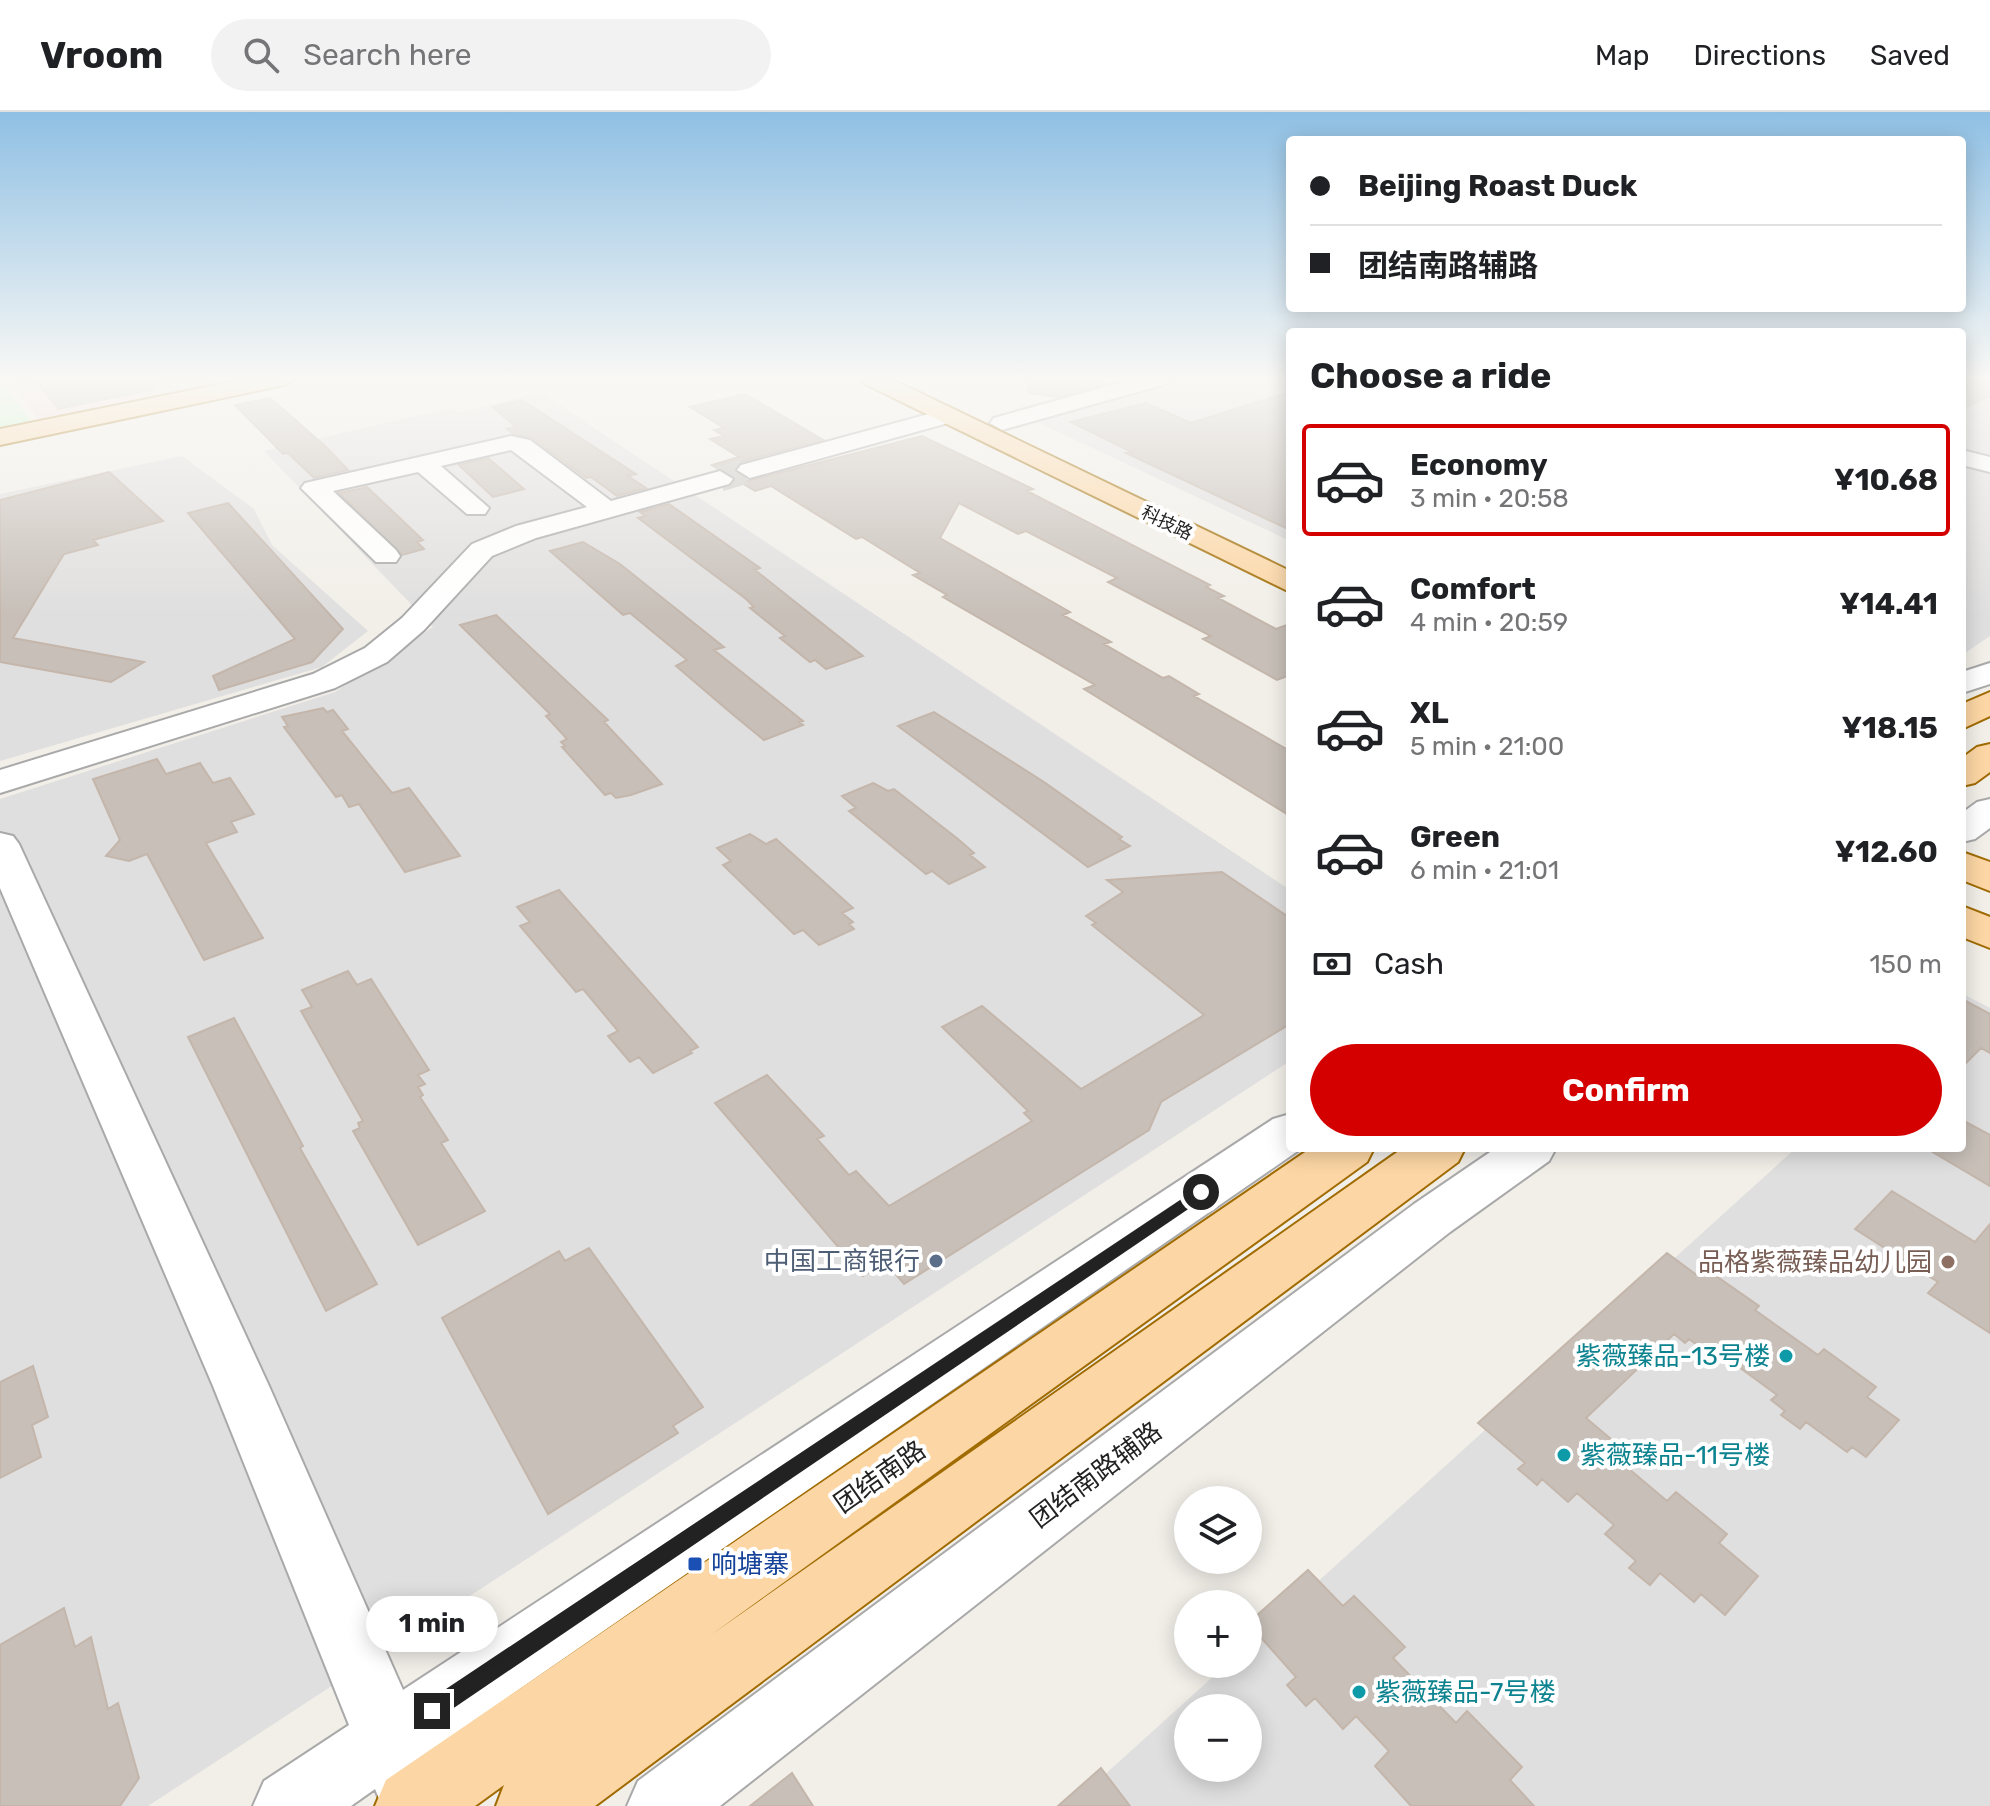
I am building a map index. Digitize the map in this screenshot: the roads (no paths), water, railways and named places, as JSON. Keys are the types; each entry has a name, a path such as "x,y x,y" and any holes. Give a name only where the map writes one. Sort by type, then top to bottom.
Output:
{"main road":[{"name":"科技路","path":"1031,457 1286,581"},
{"name":"科技路","path":"1074,457 1286,558"},
{"path":"1966,716 1990,702"},
{"path":"1966,772 1990,755"},
{"path":"1966,866 1990,878"},
{"path":"1966,922 1990,934"},
{"name":"团结南路","path":"416,1805 1343,1152"},
{"path":"533,1806 1434,1152"}],"street":[{"path":"386,556 314,488 441,457"},
{"path":"535,457 607,510"},
{"path":"750,470 797,457"},
{"path":"1966,458 1990,465"},
{"path":"421,462 476,508"},
{"path":"0,782 324,681 376,655 413,624 482,550 526,532 720,479"},
{"path":"1966,682 1990,673"},
{"path":"1966,828 1990,810"},
{"path":"0,844 241,1386 416,1805"},
{"path":"289,1806 1286,1135"},
{"name":"团结南路辅路","path":"663,1806 1432,1218 1526,1152"}],"tunnel":[{"path":"720,479 750,470"}],"place":[{"name":"中国工商银行","path":"936,1261"},
{"name":"品格紫薇臻品幼儿园","path":"1948,1262"},
{"name":"紫薇臻品-13号楼","path":"1786,1356"},
{"name":"紫薇臻品-11号楼","path":"1564,1455"},
{"name":"响塘寨","path":"695,1564"},
{"name":"紫薇臻品-7号楼","path":"1359,1692"}]}
